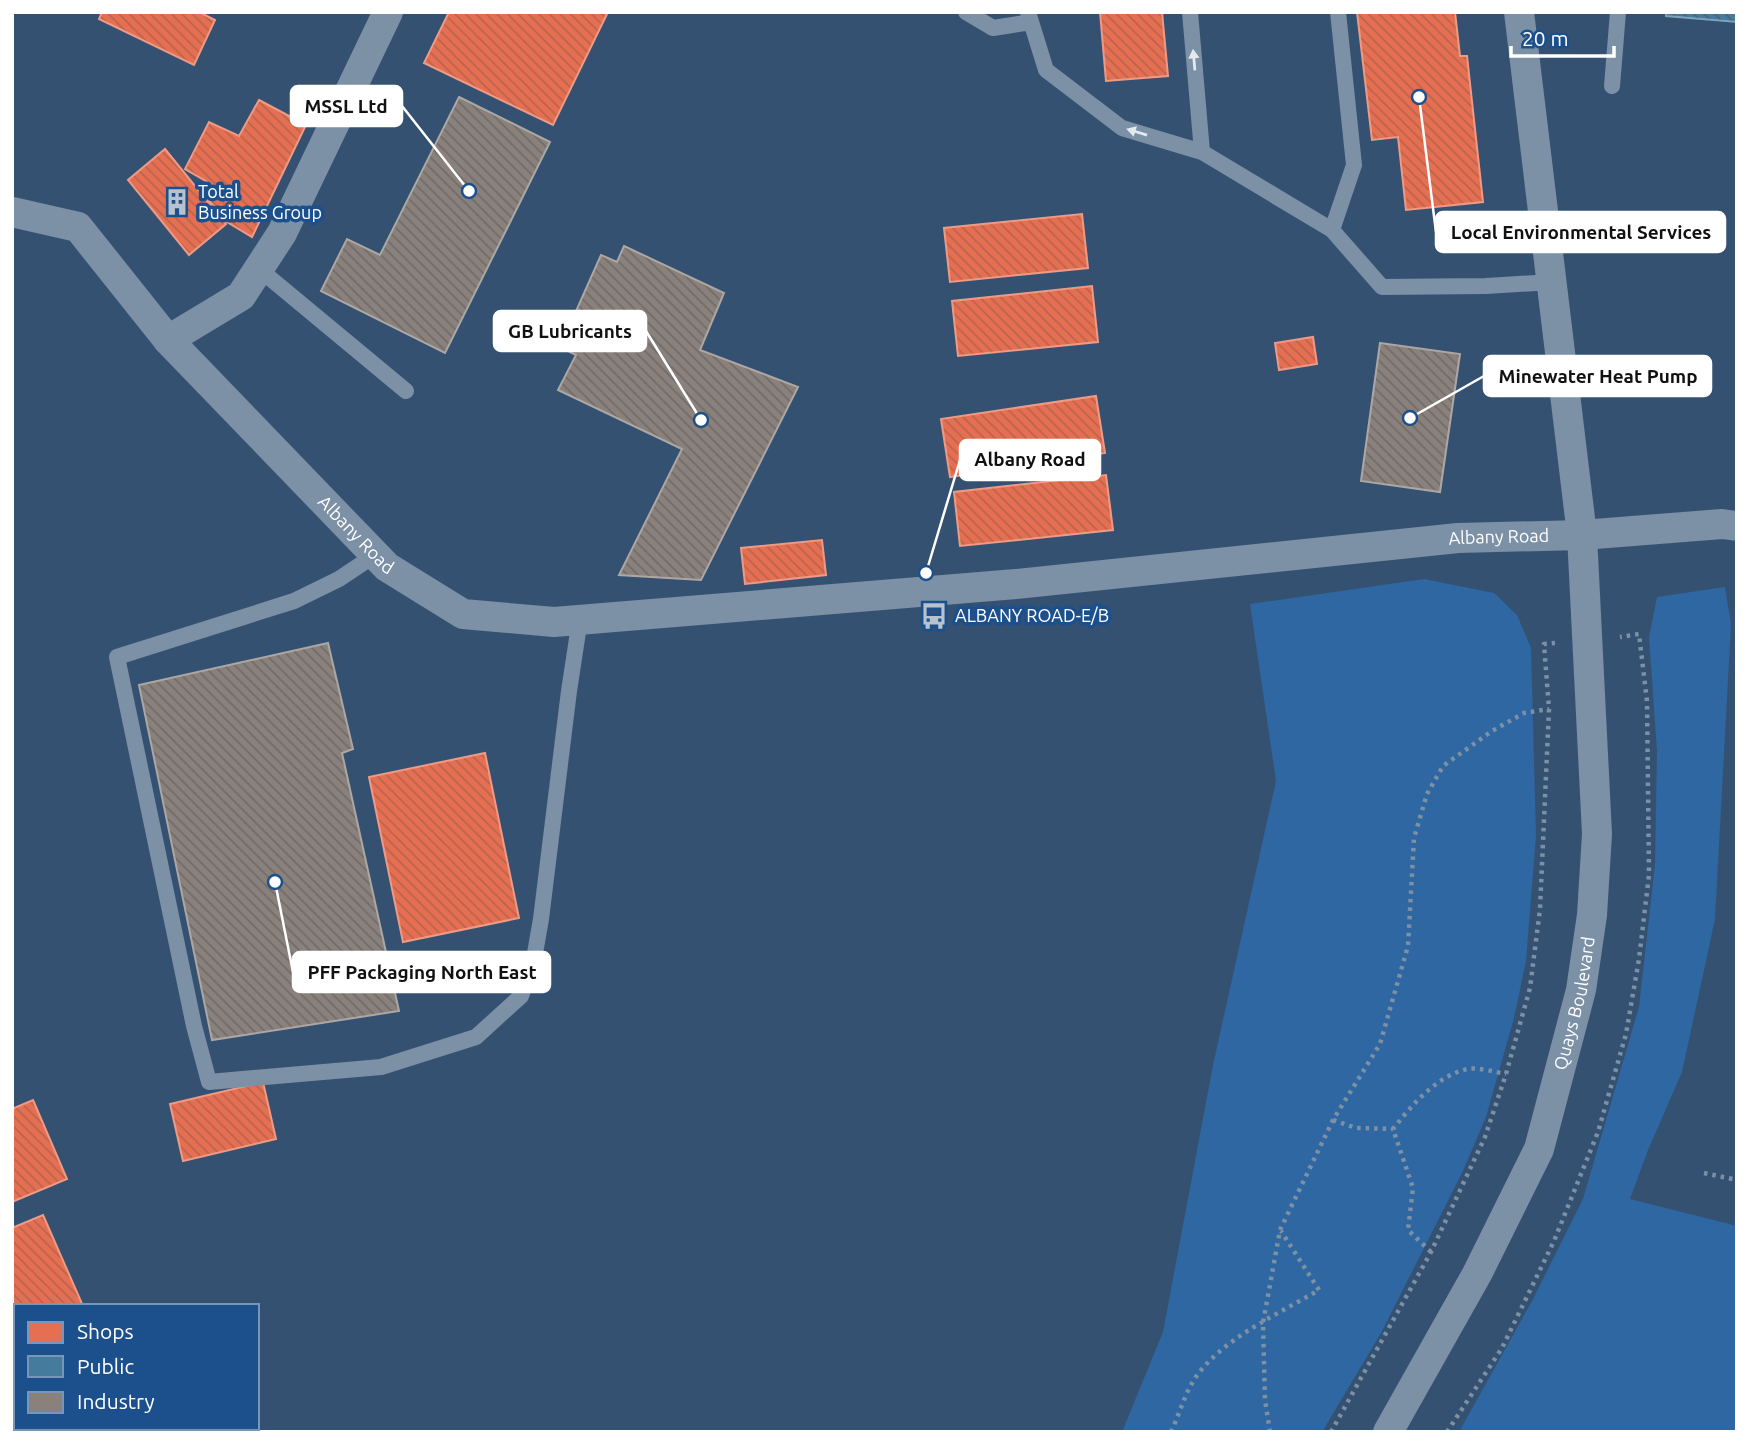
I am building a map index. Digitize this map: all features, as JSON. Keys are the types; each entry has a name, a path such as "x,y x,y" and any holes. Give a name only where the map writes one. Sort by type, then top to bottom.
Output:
{"street":[{"path":"168,340 241,296 282,233 388,12"},
{"path":"1519,12 1582,535"},
{"name":"Albany Road","path":"12,212 78,226 168,340 387,568 463,614 554,622 1016,584 1458,538 1582,535 1722,524 1737,526"},
{"name":"Quays Boulevard","path":"1388,1432 1476,1274 1539,1149 1581,990 1592,915 1597,834 1582,535"}],"lane":[{"path":"966,12 993,28 1030,17 1046,70 1122,128 1202,152 1332,230 1382,287 1552,282"},
{"path":"1190,12 1202,152"},
{"path":"1332,230 1353,165 1338,12"},
{"path":"1612,86 1618,12"},
{"path":"259,269 406,391"},
{"path":"375,555 339,579 294,601 117,657 194,1026 209,1082 381,1067 476,1037 521,996 534,958 541,919 580,620"}],"path":[{"path":"1270,1432 1265,1400 1263,1323 1280,1230 1333,1120 1380,1044 1408,946 1414,838 1427,794 1443,766 1492,731 1524,713 1549,709"},
{"path":"1393,1129 1416,1100 1445,1079 1468,1069 1506,1073"},
{"path":"1333,1120 1356,1128 1393,1129"},
{"path":"1393,1129 1413,1188 1408,1230 1431,1252"},
{"path":"1704,1173 1737,1180"},
{"path":"1171,1432 1184,1397 1202,1369 1230,1344 1319,1290 1280,1230"}],"shaded area":[{"path":"1424,579 1494,593 1517,615 1531,648 1536,836 1526,961 1514,1018 1486,1117 1463,1171 1381,1333 1322,1432 1122,1432 1163,1332 1213,1065 1276,781 1250,604"},
{"path":"1725,587 1731,624 1715,919 1682,1072 1630,1199 1737,1226 1737,1432 1459,1432 1532,1301 1583,1199 1639,1007 1655,865 1657,751 1649,637 1657,597"}],"building: Shops":[{"path":"102,12 199,12 215,20 194,65 99,19"},
{"path":"449,12 608,12 553,125 424,63"},
{"path":"1100,12 1162,12 1168,76 1106,81"},
{"path":"1357,12 1455,12 1460,56 1467,56 1483,202 1406,210 1398,137 1372,140"},
{"path":"259,100 306,125 252,237 227,222 205,196 209,183 185,169 209,122 239,136"},
{"name":"Total Business Group","path":"165,149 226,224 189,255 128,180"},
{"path":"1082,214 1088,268 950,282 944,228"},
{"path":"1092,286 1098,342 958,356 952,301"},
{"path":"1313,337 1317,364 1279,370 1275,343"},
{"path":"1096,396 1105,453 950,477 941,419"},
{"path":"1106,475 1113,530 960,546 954,492"},
{"path":"822,540 826,575 745,584 741,548"},
{"path":"485,753 519,918 403,942 369,777"},
{"path":"263,1082 276,1139 183,1161 170,1104"},
{"path":"33,1100 67,1179 12,1202 12,1109"},
{"path":"43,1215 82,1304 14,1304 14,1318 12,1228"},
{"path":"12,1314 14,1430 64,1432 12,1432"},
{"path":"64,1430 138,1432 64,1432"}],"building: Public":[{"path":"1666,12 1737,12 1737,22 1666,16"}],"building: Industry":[{"path":"459,97 550,142 445,353 321,291 347,239 380,255"},
{"path":"624,246 724,293 700,350 798,387 701,580 619,575 682,449 558,390 576,355 560,347 601,255 617,262"},
{"path":"1380,343 1460,354 1440,492 1361,481"},
{"path":"328,643 353,749 342,753 399,1011 212,1040 139,685"}],"place":[{"name":"Local Environmental Services","path":"1419,97"},
{"name":"MSSL Ltd","path":"469,191"},
{"name":"Total Business Group","path":"177,202"},
{"name":"Minewater Heat Pump","path":"1410,418"},
{"name":"GB Lubricants","path":"701,420"},
{"name":"Albany Road","path":"926,573"},
{"name":"ALBANY ROAD-E/B","path":"934,616"},
{"name":"PFF Packaging North East","path":"275,882"}]}
